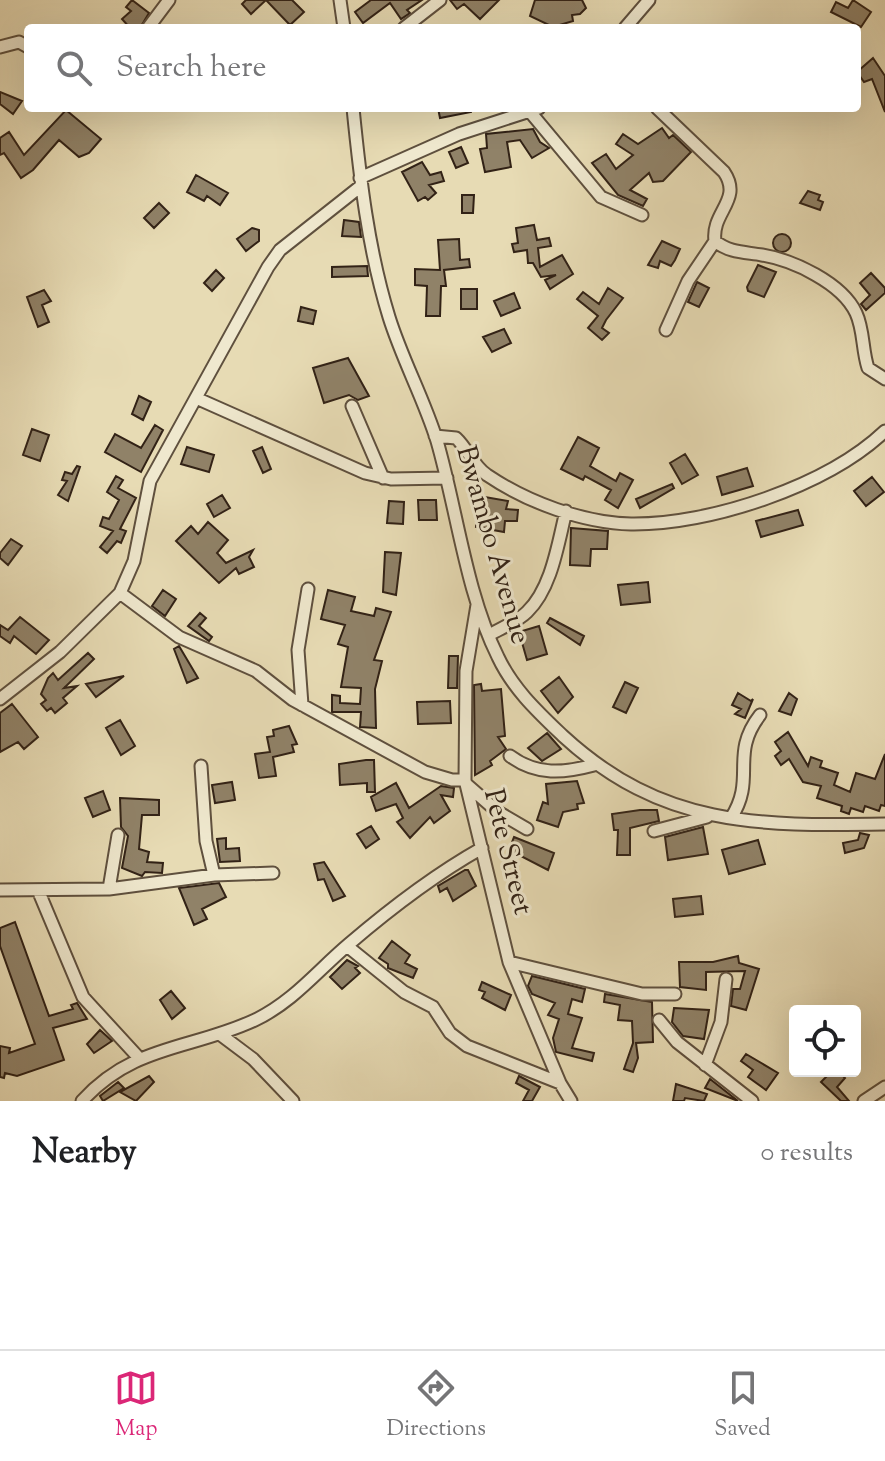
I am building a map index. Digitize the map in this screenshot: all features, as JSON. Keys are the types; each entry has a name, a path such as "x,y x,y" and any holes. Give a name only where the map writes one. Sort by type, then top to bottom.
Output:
{"street":[{"path":"151,24 169,0"},
{"path":"340,0 343,24"},
{"path":"409,24 440,0"},
{"path":"628,24 649,0"},
{"path":"0,47 19,42 24,45"},
{"name":"Bwambo Avenue","path":"353,112 360,182 389,317 435,436 489,635 521,694 594,765 651,798 710,816 885,824"},
{"path":"0,699 60,652 120,593 134,561 150,481 280,250 360,182 459,134 529,112"},
{"path":"537,112 601,197 642,215"},
{"path":"661,112 732,183 731,193 716,225 715,241 688,281 666,330"},
{"path":"715,241 724,248 766,255 826,282 849,301 861,326 868,368 885,379"},
{"path":"196,398 293,444 383,478 447,478"},
{"path":"352,406 383,478"},
{"path":"435,436 456,438 485,474 533,499 566,511 629,524 705,514 813,478 854,456 885,431"},
{"path":"489,635 522,616 537,598 554,556 566,511"},
{"path":"302,705 298,650 308,589"},
{"path":"120,593 179,637 256,671 302,705 425,772 465,782 498,812 527,829"},
{"name":"Pete Street","path":"478,600 466,671 465,782 509,962 560,1083 571,1101"},
{"path":"731,818 745,790 743,742 760,715"},
{"path":"510,756 527,767 550,772 594,765"},
{"path":"201,766 206,841 214,875"},
{"path":"654,831 710,816"},
{"path":"109,889 118,835"},
{"path":"82,1101 115,1071 139,1058 221,1035 284,1003 416,888 482,848"},
{"path":"0,890 109,889 214,875 273,873"},
{"path":"38,890 83,997 139,1058"},
{"path":"347,946 404,992 433,1007 448,1030 467,1046 560,1083"},
{"path":"509,962 642,994 675,994"},
{"path":"705,1065 721,1022 726,979"},
{"path":"659,1020 677,1042 752,1101"},
{"path":"221,1035 253,1059 293,1101"},
{"path":"864,1101 885,1087"}],"building":[{"path":"132,0 149,13 142,24 126,24 122,19 131,11 126,7"},
{"path":"246,0 266,0 251,14 242,4"},
{"path":"266,0 292,0 304,12 289,24"},
{"path":"371,0 422,0 407,10 410,13 401,19 390,3 363,23 355,12"},
{"path":"450,0 499,0 480,19 464,4 457,9"},
{"path":"535,0 582,0 586,8 580,14 572,15 573,21 563,24 547,24 530,16"},
{"path":"853,0 871,12 861,27 861,24 831,12 836,2 848,8"},
{"path":"873,58 885,76 885,112 872,79 864,82 861,68"},
{"path":"0,92 22,101 13,114 0,104"},
{"path":"64,112 68,112 101,139 89,153 79,157 59,140 33,170 21,178 4,153 0,155 0,138 9,132 24,155"},
{"path":"439,112 471,112 440,118"},
{"path":"662,128 669,138 673,135 691,152 663,181 653,182 649,173 630,190 647,199 643,206 618,195 592,163 606,154 616,169 633,155 616,144 623,134 638,144"},
{"path":"533,129 540,142 549,148 532,158 520,140 507,142 511,167 485,172 480,149 487,148 486,134"},
{"path":"461,147 468,163 456,168 449,152"},
{"path":"422,162 430,175 441,172 444,181 429,185 436,193 428,200 425,197 418,201 402,172"},
{"path":"196,175 228,193 220,205 207,196 204,201 187,192"},
{"path":"808,191 820,195 818,200 823,202 820,210 800,203"},
{"path":"462,195 474,195 473,213 462,213"},
{"path":"159,203 169,213 154,228 144,218"},
{"path":"344,220 359,222 361,237 342,236"},
{"path":"534,225 537,240 549,238 551,246 538,248 540,267 562,255 573,274 550,289 545,280 556,275 541,277 533,263 528,263 527,250 514,252 512,244 518,243 516,228"},
{"path":"252,228 259,230 259,241 246,251 237,239"},
{"path":"782,234 791,243 782,252 773,243"},
{"path":"459,239 460,260 469,259 470,267 444,270 446,286 441,286 440,316 426,316 427,286 415,285 415,269 440,270 438,240"},
{"path":"662,241 680,249 675,260 671,266 660,261 658,268 648,265"},
{"path":"758,265 776,272 764,297 748,291 747,287"},
{"path":"367,266 368,276 332,277 332,267"},
{"path":"216,270 224,278 212,291 204,283"},
{"path":"871,273 885,288 885,293 866,310 861,304 870,295 860,283"},
{"path":"697,282 709,288 699,307 688,302"},
{"path":"608,288 623,298 602,328 609,333 602,340 588,328 598,316 577,299 583,292 599,304"},
{"path":"461,289 477,289 477,309 461,309"},
{"path":"44,290 51,301 42,305 49,322 38,327 27,297"},
{"path":"514,293 520,308 501,316 494,301"},
{"path":"301,307 316,311 313,324 298,321"},
{"path":"504,329 511,343 492,352 483,337"},
{"path":"348,358 369,396 358,400 349,395 324,403 313,368"},
{"path":"139,396 151,402 143,420 132,414"},
{"path":"155,425 163,430 141,472 105,452 115,434 141,448"},
{"path":"32,429 49,435 40,461 23,455"},
{"path":"578,437 599,448 590,466 616,481 620,473 633,480 618,508 605,500 611,490 585,476 583,480 561,469"},
{"path":"187,447 214,455 209,472 181,464"},
{"path":"262,447 271,469 263,473 253,451"},
{"path":"685,454 698,475 682,484 670,463"},
{"path":"77,466 80,467 68,501 58,495 67,481 62,480 65,472 72,474"},
{"path":"747,468 753,486 722,495 717,477"},
{"path":"116,476 123,480 118,488 136,498 120,529 126,531 121,543 117,541 107,553 100,547 113,531 100,526 103,517 109,519 119,500 107,492"},
{"path":"872,477 884,492 866,506 854,491"},
{"path":"672,484 674,488 640,508 636,499"},
{"path":"222,495 230,508 214,517 207,504"},
{"path":"479,496 508,501 506,509 518,510 517,521 505,521 504,532 476,527"},
{"path":"418,500 436,500 437,520 419,520"},
{"path":"389,501 404,502 403,524 387,523"},
{"path":"798,510 803,525 761,537 756,521"},
{"path":"208,522 228,540 217,553 226,563 253,550 249,557 254,567 239,574 236,568 219,583 176,541 191,526 198,534"},
{"path":"571,528 608,531 607,549 591,549 590,566 570,565"},
{"path":"11,539 22,546 8,565 0,558 0,553"},
{"path":"385,552 401,553 396,595 383,592"},
{"path":"648,582 650,602 621,605 618,585"},
{"path":"163,590 176,599 165,616 152,606"},
{"path":"328,590 355,597 351,611 374,616 376,608 391,612 374,660 382,661 375,689 376,728 360,727 361,712 332,712 332,695 340,696 340,703 360,704 361,688 341,687 348,647 338,644 345,625 321,619"},
{"path":"200,613 206,618 199,626 212,637 209,641 188,626"},
{"path":"20,617 49,640 36,654 14,636 10,643 0,636 0,625 8,630"},
{"path":"550,618 584,636 580,645 547,623"},
{"path":"539,626 547,654 527,660 519,632"},
{"path":"179,646 198,678 187,683 174,649"},
{"path":"88,653 94,659 64,688 77,686 63,698 67,703 55,713 51,708 47,711 41,704 46,700 41,694 48,678 53,673 58,680"},
{"path":"449,656 458,656 457,688 448,688"},
{"path":"124,676 96,697 86,684"},
{"path":"559,677 573,697 558,713 541,691"},
{"path":"625,682 638,688 626,713 613,707"},
{"path":"481,684 482,691 501,689 505,736 498,737 506,749 490,761 492,765 475,775 474,685"},
{"path":"738,693 751,701 753,699 745,718 735,714 741,709 732,705"},
{"path":"789,693 797,699 791,715 779,711"},
{"path":"450,701 451,723 418,724 417,702"},
{"path":"12,704 38,737 24,749 18,742 0,752 0,713"},
{"path":"120,720 135,746 121,755 106,728"},
{"path":"289,726 297,744 292,745 294,752 273,757 276,776 259,778 255,754 270,752 267,737 274,736 273,730"},
{"path":"788,732 808,766 811,757 822,761 820,767 838,773 834,785 850,792 856,773 875,779 885,754 885,806 881,805 879,811 865,806 863,812 851,808 849,814 841,811 842,806 817,798 821,786 803,782 789,759 781,765 775,756 781,751 775,742"},
{"path":"547,733 561,749 542,761 528,748"},
{"path":"374,760 375,792 367,792 367,783 340,785 339,764"},
{"path":"577,781 584,803 577,804 578,809 563,812 558,827 537,820 543,802 548,804 546,784"},
{"path":"232,782 235,800 215,803 212,785"},
{"path":"396,783 409,808 441,786 454,788 453,797 441,795 450,811 434,823 430,817 410,838 397,822 403,818 396,804 376,811 371,797"},
{"path":"103,791 110,810 93,817 85,798"},
{"path":"120,798 159,800 159,815 142,815 139,849 149,852 147,862 163,863 162,873 145,872 142,876 122,868 128,836 121,827"},
{"path":"657,810 659,821 630,828 630,855 617,855 618,830 614,830 612,814"},
{"path":"371,826 379,839 366,848 357,834"},
{"path":"703,827 708,854 668,860 665,837"},
{"path":"860,833 869,835 864,848 845,853 843,843 858,840"},
{"path":"514,837 554,853 548,870 509,850"},
{"path":"226,838 226,849 239,848 240,861 220,862 217,839"},
{"path":"758,840 765,864 729,874 722,850"},
{"path":"324,862 345,896 333,901 324,879 318,880 314,864"},
{"path":"468,870 476,886 453,901 447,888 440,892 438,886"},
{"path":"219,883 226,897 202,909 207,919 194,925 179,888"},
{"path":"701,896 703,914 675,917 673,899"},
{"path":"15,922 49,1016 73,1009 71,1005 77,1003 87,1019 53,1028 64,1060 17,1076 5,1073 4,1078 0,1077 0,1046 10,1048 9,1053 35,1044 0,946 0,928"},
{"path":"392,941 410,955 405,963 417,969 413,978 388,968 388,964 379,958"},
{"path":"738,956 739,963 759,969 746,1010 731,1006 733,989 740,989 745,971 706,972 706,990 680,987 679,962 713,962"},
{"path":"347,960 358,966 355,968 360,973 342,989 330,977"},
{"path":"532,976 585,989 582,1002 572,999 568,1014 582,1018 572,1048 594,1053 592,1061 556,1052 553,1038 559,1019 548,1015 555,1003 532,994 528,986"},
{"path":"482,982 511,995 505,1010 482,998 485,992 479,990"},
{"path":"171,991 185,1008 172,1019 160,1000"},
{"path":"605,994 652,1002 653,1042 636,1043 638,1058 633,1072 624,1069 633,1043 632,1021 618,1020 620,1005 604,1002"},
{"path":"674,1008 709,1010 704,1039 683,1036 672,1022"},
{"path":"100,1030 112,1041 94,1053 87,1044"},
{"path":"746,1054 778,1073 766,1090 748,1077 753,1070 741,1061"},
{"path":"149,1076 154,1082 136,1101 120,1092"},
{"path":"519,1076 540,1087 532,1101 523,1101 529,1090 516,1083"},
{"path":"826,1077 844,1077 837,1087 849,1101 841,1101 821,1082"},
{"path":"710,1079 738,1101 705,1088"},
{"path":"118,1082 124,1088 103,1101 100,1096"},
{"path":"676,1084 707,1094 704,1101 685,1098 684,1101 673,1101"}]}
